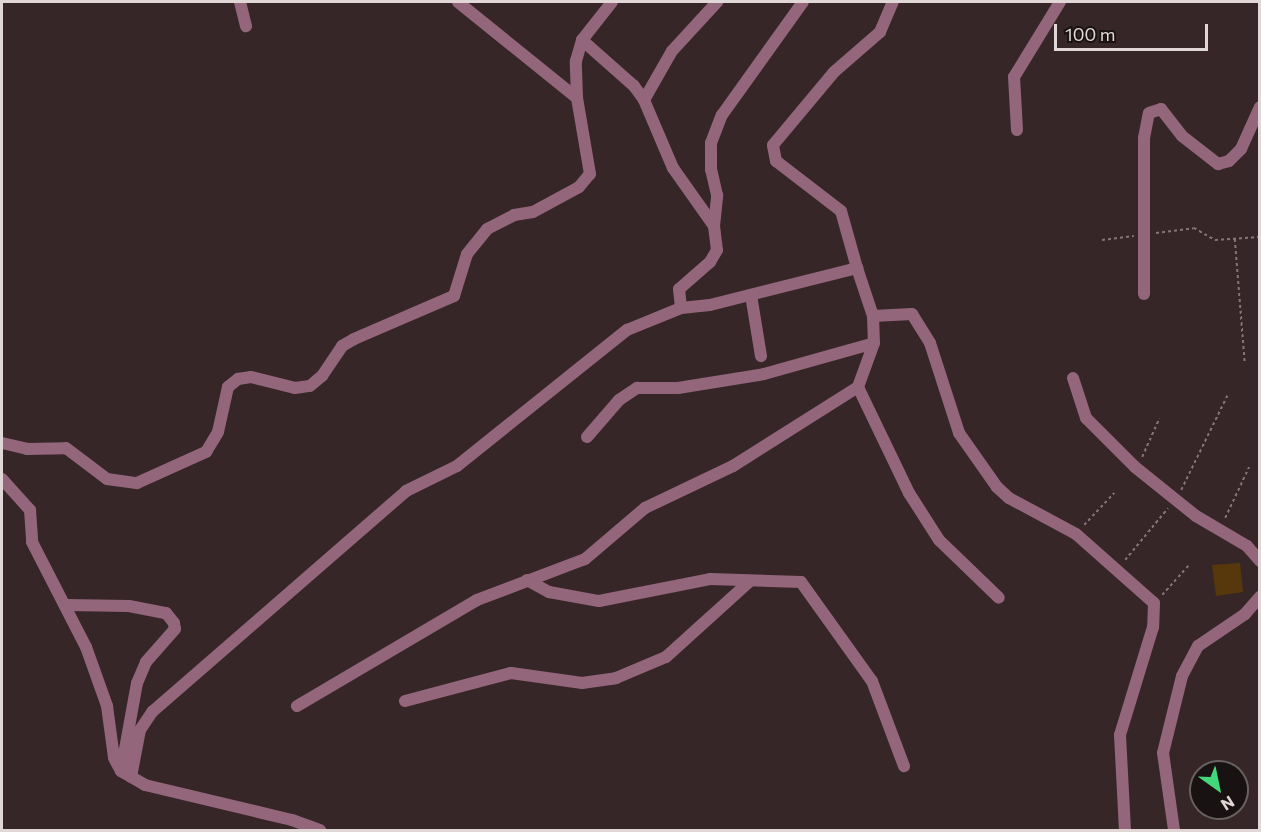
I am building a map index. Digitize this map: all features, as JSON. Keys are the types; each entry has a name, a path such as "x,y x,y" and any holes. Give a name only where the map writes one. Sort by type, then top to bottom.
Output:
{"street":[{"path":"240,2 246,26"},
{"path":"458,2 577,98"},
{"path":"2,443 27,449 66,448 107,479 131,485 201,455 218,432 231,384 245,376 295,388 310,386 322,376 342,346 454,296 467,254 487,229 513,215 533,212 579,187 590,174 577,98 576,62 582,40 612,2"},
{"path":"644,100 672,51 717,2"},
{"path":"681,308 679,289 710,262 717,250 714,226 717,195 711,170 711,143 722,115 803,2"},
{"path":"297,706 477,600 585,559 645,508 677,489 733,466 858,387 874,344 873,316 841,211 776,161 773,145 834,72 880,32 893,2"},
{"path":"1017,130 1014,77 1060,2"},
{"path":"582,40 634,86 644,100 673,168 714,226"},
{"path":"1144,294 1144,138 1152,110 1161,109 1182,136 1218,164 1229,161 1241,149 1260,107"},
{"path":"126,774 140,730 152,712 406,491 457,466 627,330 681,308 751,295 857,268"},
{"path":"751,295 762,356"},
{"path":"873,316 912,314 930,343 959,433 986,473 1010,498 1076,534 1154,603 1153,627 1120,735 1125,831"},
{"path":"587,437 619,400 637,388 678,388 764,374 874,344"},
{"path":"1073,378 1086,418 1135,467 1219,530 1247,546 1260,561"},
{"path":"858,387 909,493 939,540 999,598"},
{"path":"2,479 30,510 32,542 66,605 107,706 114,758 126,774 172,793 292,820 320,831"},
{"path":"527,580 549,592 599,601 710,579 801,582 872,681 904,766"},
{"path":"405,701 511,673 582,683 616,678 666,657 748,582"},
{"path":"1174,831 1163,753 1182,676 1198,646 1245,614 1260,597"},
{"path":"66,605 105,603 129,606 166,613 174,623 175,629 146,662 137,682 126,774"}],"path":[{"path":"1102,240 1194,228 1207,238 1260,237"},
{"path":"1235,239 1245,363"},
{"path":"1135,467 1159,419"},
{"path":"1219,530 1248,467"},
{"path":"1076,534 1114,493"},
{"path":"1154,603 1189,565"}],"shaded area":[{"path":"1240,563 1243,592 1216,596 1212,565"}]}
